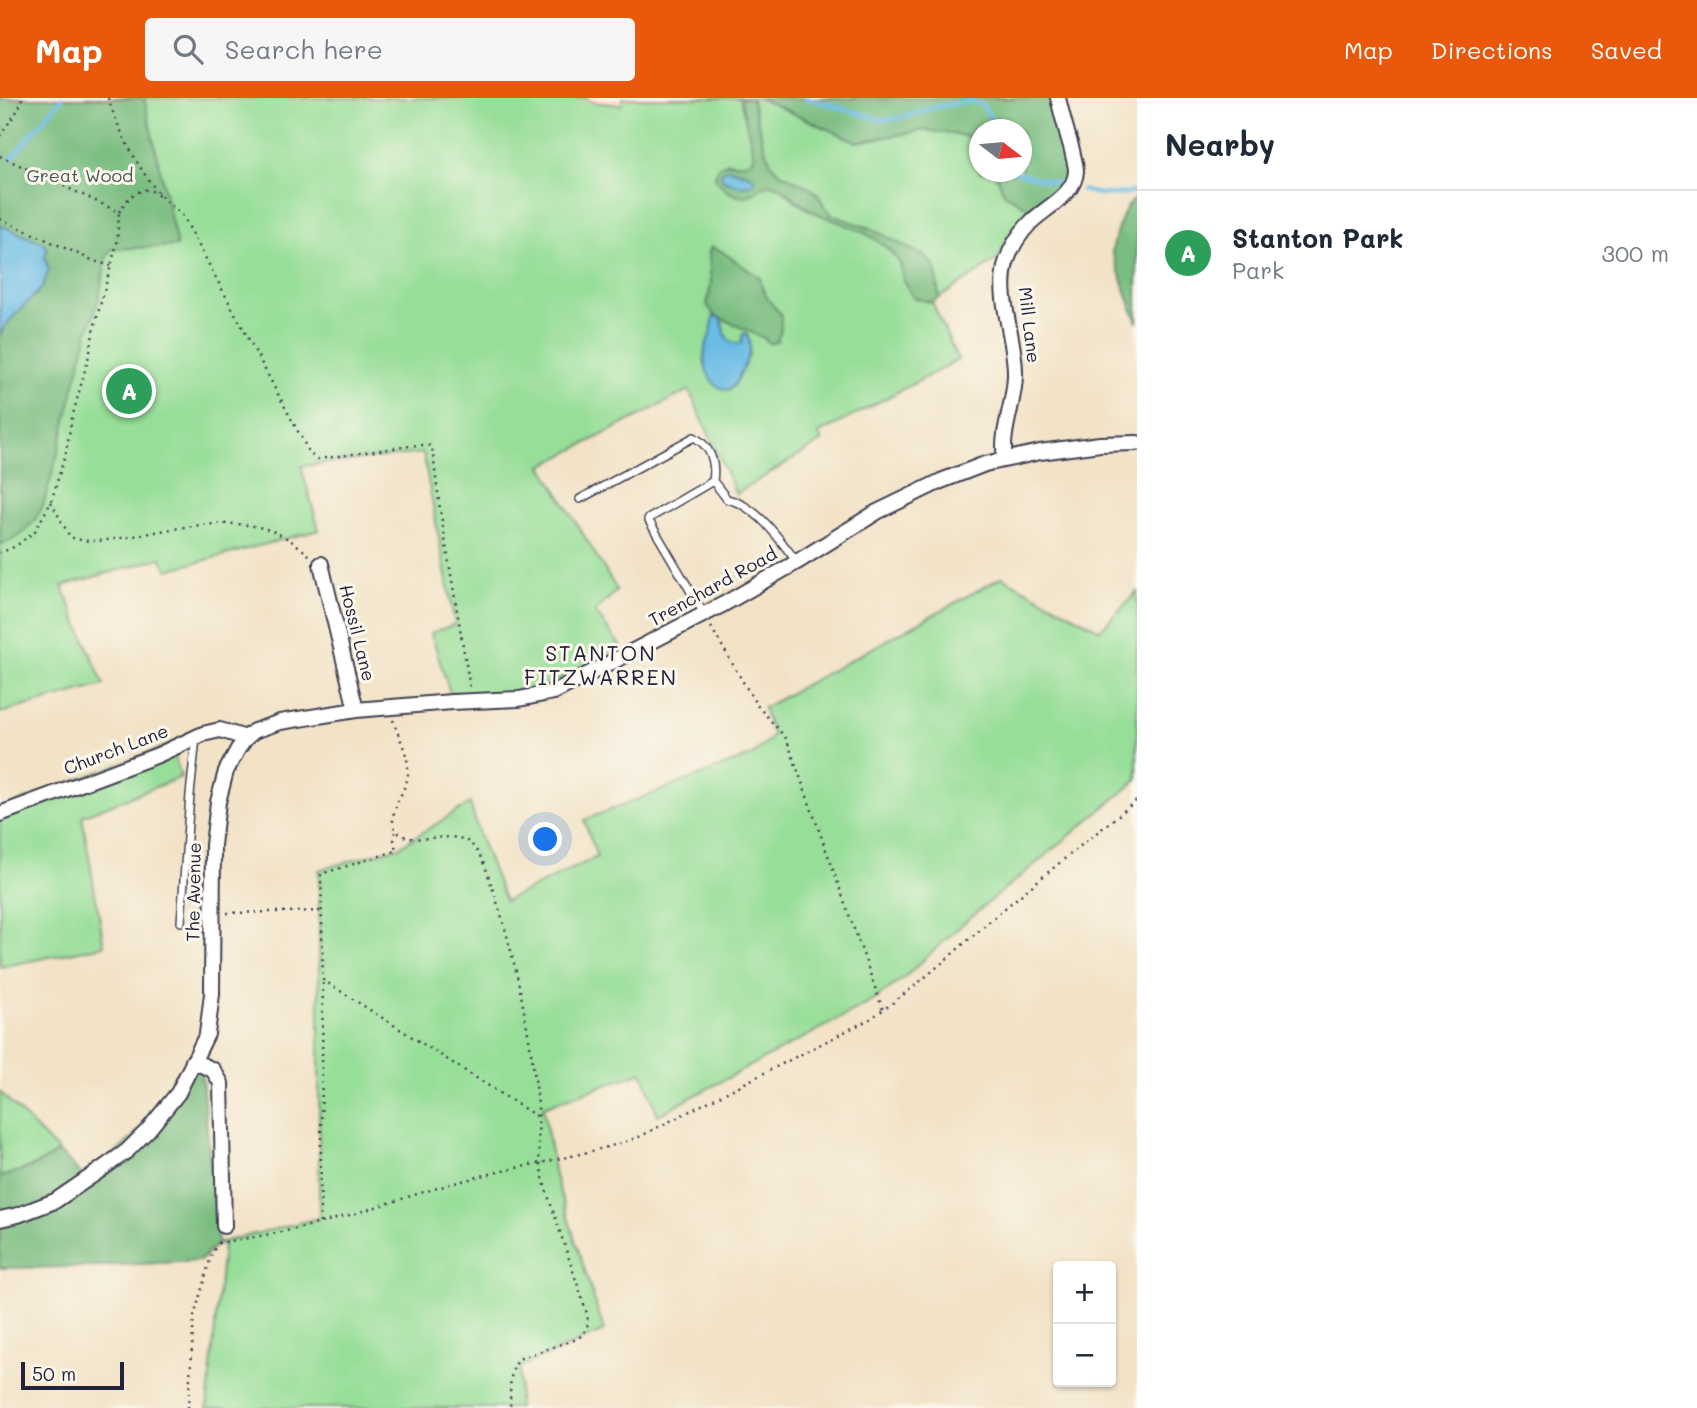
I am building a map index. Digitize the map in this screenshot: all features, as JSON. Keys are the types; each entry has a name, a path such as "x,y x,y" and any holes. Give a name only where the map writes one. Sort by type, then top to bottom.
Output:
{"street":[{"name":"Mill Lane","path":"1005,459 1004,440 1015,376 1004,292 1005,265 1018,236 1044,209 1069,190 1076,172 1058,98"},
{"name":"Trenchard Road","path":"250,735 280,722 356,710 520,699 554,692 704,614 917,491 963,472 1005,459 1065,448 1137,443"},
{"name":"Hossil Lane","path":"321,565 356,710"},
{"name":"Church Lane","path":"0,814 158,755 203,734 220,730 250,735"},
{"name":"The Avenue","path":"0,1219 55,1201 127,1151 178,1093 207,1034 212,994 213,845 218,802 226,771 250,735"},
{"path":"193,1061 214,1070 221,1083 224,1226"}],"lane":[{"path":"580,499 694,437 704,443 713,461 713,481 648,519 704,614"},
{"path":"713,481 727,499 738,501 747,507 770,528 797,562"},
{"path":"181,922 196,738"}],"path":[{"path":"0,136 19,108 22,98"},
{"path":"108,98 122,135 163,199"},
{"path":"0,156 119,212"},
{"path":"0,553 16,546 35,531 51,502 66,452 72,418 117,243 119,212 129,196 149,189 183,216 313,457 318,459 417,445 432,447 471,701"},
{"path":"0,219 111,266"},
{"path":"51,502 69,537 84,542 201,524 256,526 281,534 321,565"},
{"path":"704,614 756,704 788,743 883,1010"},
{"path":"389,707 408,771 407,781 394,812 396,830 407,837 464,839 473,846 481,859 501,915 529,1044 544,1182 588,1323 583,1335 577,1339 516,1362 511,1373 510,1408"},
{"path":"218,1242 320,1223 463,1180 608,1148 639,1137 870,1019 908,991 1137,800"},
{"path":"320,1223 323,980 321,873 396,851 396,830"},
{"path":"213,914 322,911"},
{"path":"323,980 539,1118"},
{"path":"188,1408 194,1317 211,1256 224,1226"}],"green space":[{"path":"0,98 586,98 592,102 621,105 623,98 740,98 754,154 753,160 746,164 727,162 715,177 753,194 762,186 771,184 780,187 813,212 862,231 881,242 900,262 903,280 925,301 932,302 958,360 818,434 822,441 736,494 689,390 542,466 617,590 595,612 622,648 550,684 522,693 450,693 431,633 455,624 423,453 301,466 319,530 168,570 161,558 62,586 104,685 0,713"},
{"name":"Great Wood","path":"0,98 144,98 177,246 111,249 106,258 99,299 88,331 43,506 22,534 0,544 0,334 9,321 42,288 48,265 45,259 45,244 0,225"},
{"path":"740,98 751,98 772,165 780,173 817,193 832,215 869,228 924,256 935,266 939,298 932,302 914,298 903,279 899,262 881,243 809,209 778,186 766,185 743,196 732,194 723,187 715,177 719,166 753,160 754,154"},
{"path":"751,98 759,98 857,142 925,130 969,137 969,182 999,182 1005,194 1034,211 1016,225 998,259 939,298 935,266 924,256 869,228 832,215 817,193 780,173 772,165"},
{"path":"759,98 1057,98 1072,149 1068,180 1034,211 1005,194 999,182 1032,182 1032,119 969,119 969,137 925,130 857,142"},
{"path":"1137,195 1137,323 1112,252 1126,208"},
{"path":"711,247 760,278 767,298 781,314 781,330 777,341 770,344 764,338 714,315 707,305 711,283"},
{"path":"1002,577 1100,630 1137,592 1137,780 873,1001 658,1115 642,1072 543,1107 555,1176 604,1331 520,1367 518,1408 207,1408 223,1246 218,1243 319,1218 319,870 399,847 470,803 480,838 505,901 597,857 584,820 753,755 773,736 763,708"},
{"path":"171,745 181,777 82,816 104,946 0,967 0,809"},
{"path":"188,1060 201,1068 218,1243 200,1261 0,1268 0,1177 30,1167 58,1151 84,1177 138,1131 162,1101"},
{"path":"0,1092 58,1151 31,1167 0,1177"}],"water":[{"path":"730,169 750,175 754,183 742,186 722,179 724,170"},
{"path":"0,225 45,244 45,259 49,270 42,288 9,321 0,334"},
{"path":"714,315 722,319 724,333 729,340 741,343 743,334 746,333 750,343 746,362 736,382 728,390 716,385 706,369 705,349"}],"waterway":[{"path":"12,158 62,98"},
{"path":"806,98 882,120 896,119 936,107 972,102 981,104 991,119"},
{"path":"1032,176 1059,184"},
{"path":"1082,190 1110,195 1137,191"}],"place":[{"name":"Stanton Park","path":"129,391"}],"district":[{"name":"STANTON FITZWARREN","path":"601,666"}]}
